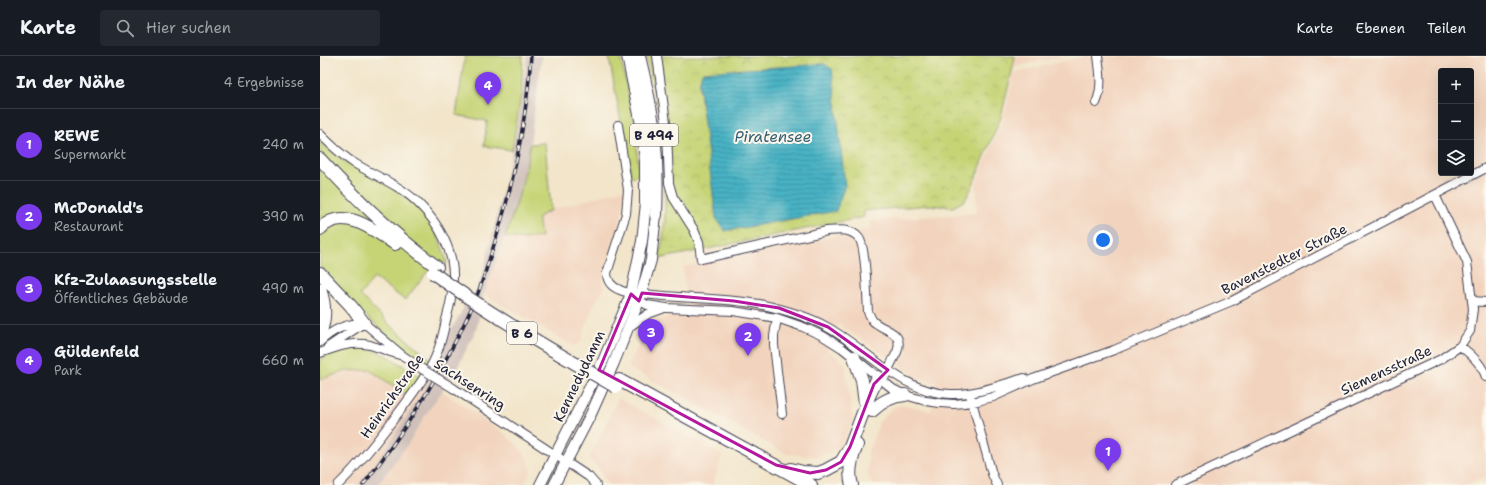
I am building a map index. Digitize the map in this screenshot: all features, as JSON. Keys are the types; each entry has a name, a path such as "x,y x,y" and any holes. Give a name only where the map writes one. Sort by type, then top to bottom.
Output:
{"highway":[{"name":"B 494","path":"628,56 643,129 646,162 646,203"},
{"name":"B 494","path":"639,56 654,133 657,166 656,215"},
{"name":"B 6","path":"320,159 349,191 435,270"},
{"name":"B 6","path":"320,170 359,212 395,244 617,384 797,485"},
{"path":"320,229 331,221 347,219 359,222 395,244"},
{"path":"320,273 351,306 364,323"},
{"path":"320,285 353,318 364,323"},
{"path":"320,289 324,309 323,323 320,334"},
{"path":"852,485 850,474 853,458 868,410 862,380 854,357"},
{"path":"776,465 810,473 822,472 840,462 850,447 883,376"},
{"name":"B 6","path":"617,384 776,465 811,485"},
{"path":"868,410 885,400 905,395"}],"main road":[{"name":"Kennedydamm","path":"554,485 591,414 631,294 642,241 646,203"},
{"name":"B 494","path":"640,297 651,260 656,215"},
{"name":"Kennedydamm","path":"540,485 628,328 640,297"}],"street":[{"path":"657,56 667,130 669,183 673,197 694,230 699,242 701,259 827,231 848,230 855,234 862,245 868,312 873,321 893,333 897,340 898,346 896,352 883,376"},
{"path":"1096,103 1101,86 1098,56"},
{"path":"618,125 628,190 626,214 607,270 607,276 609,283 613,287 631,294"},
{"name":"Heinrichstraße","path":"320,134 343,155 399,188 412,197 421,206 435,224 446,243 453,267 454,277 443,334 432,365 410,398 373,447 350,474 338,485"},
{"name":"Bavenstedter Straße","path":"631,294 640,297 661,296 734,300 779,308 808,317 828,327 847,340 883,376 905,395 940,403 954,404 973,402 993,397 1033,379 1155,334 1232,301 1486,168"},
{"name":"Siemensstraße","path":"1175,485 1441,359 1460,346 1470,331 1473,310 1467,262 1435,195"},
{"name":"Bavenstedter Straße","path":"640,297 647,305 667,308 733,311 756,314 804,326 823,336 883,376 903,381 930,391 950,394 970,393 1031,376 1059,364 1088,359"},
{"path":"1473,301 1486,302"},
{"path":"628,328 648,314 667,308"},
{"path":"776,318 774,345 782,414"},
{"path":"320,342 332,333 349,324 364,323"},
{"path":"320,353 364,323"},
{"name":"Sachsenring","path":"364,323 402,355 422,369 589,477 596,485"},
{"path":"320,353 347,345 361,344 402,355"},
{"path":"1460,346 1484,368 1486,377"},
{"path":"970,393 992,474 997,485"}],"highlighted area":[{"path":"642,293 734,301 779,308 828,327 888,370 874,384 850,447 841,462 826,470 810,473 776,465 599,370 631,294 639,301"}],"shaded area":[{"path":"527,56 542,56 528,158 513,215 484,294 476,330 453,376 428,411 408,444 384,476 377,485 358,485 382,454 425,388 438,363 452,329 465,305 477,289 485,265 517,130"},
{"path":"1015,56 1064,56 1013,67"},
{"path":"1085,56 1486,56 1486,477 1465,485 873,485 868,473 868,452 880,421 894,406 906,405 931,411 936,383 917,377 838,324 828,350 845,364 853,421 842,445 817,457 787,454 628,367 647,327 658,319 670,317 687,319 683,267 870,229 869,221 977,213 976,183 1004,118 1014,73"},
{"path":"625,189 623,210 602,280 604,289 593,306 580,343 573,346 484,294 505,237 524,239 541,237 538,217 551,210"},
{"path":"370,370 411,398 424,379 501,431 522,450 528,459 531,470 524,485 320,485 320,380 344,371"},
{"path":"618,398 722,455 713,485 607,485 599,469 589,459"}],"green space":[{"path":"465,56 523,56 521,94 512,150 484,146 487,121 456,115"},
{"path":"608,56 620,56 632,111 639,175 631,177 609,57"},
{"path":"646,56 1015,56 1001,117 972,187 965,200 953,207 929,205 864,211 864,217 658,259 662,246 665,219 665,164 663,130"},
{"path":"320,140 344,161 389,184 410,199 426,218 439,239 447,263 432,266 405,300 374,278 360,295 389,324 430,359 427,363 406,351 379,328 334,286 320,268"},
{"path":"545,143 551,210 538,217 541,237 524,239 505,237 520,191 530,144"},
{"path":"357,347 372,350 388,356 424,379 411,398 370,370 344,371 320,380 320,359 337,351"}],"water":[{"name":"Piratensee","path":"824,64 832,69 845,185 836,211 725,231 716,218 699,84 702,72"}],"railway":[{"path":"363,485 409,421 437,376 473,305 500,227 518,155 526,106 531,56"}],"place":[{"name":"Güldenfeld","path":"488,105"},
{"name":"Kfz-Zulaasungsstelle","path":"651,352"},
{"name":"McDonald's","path":"748,356"},
{"name":"REWE","path":"1108,471"}]}
